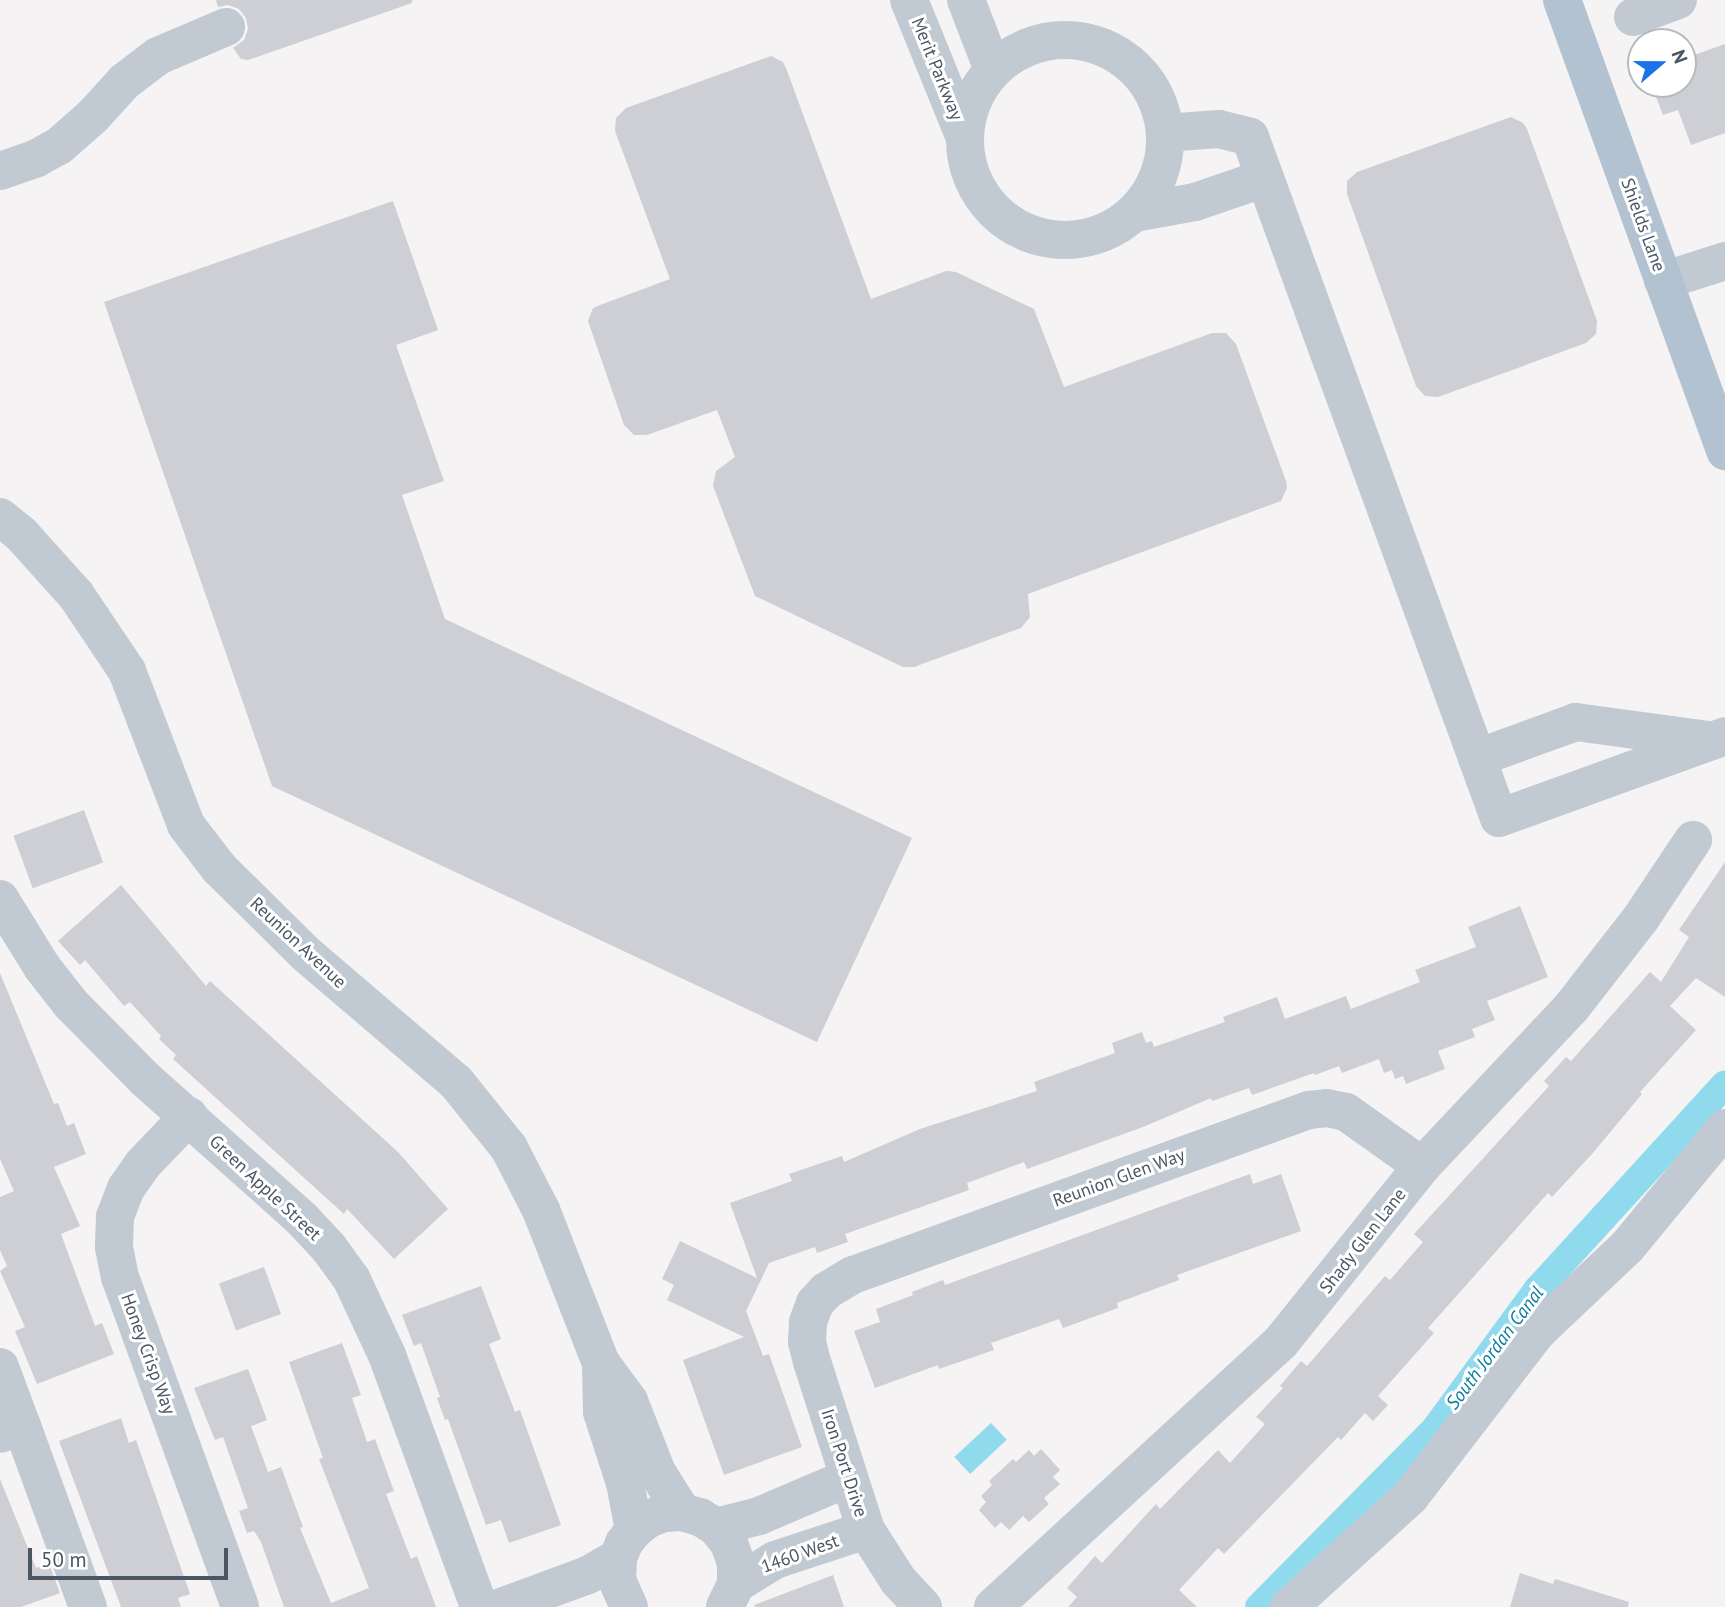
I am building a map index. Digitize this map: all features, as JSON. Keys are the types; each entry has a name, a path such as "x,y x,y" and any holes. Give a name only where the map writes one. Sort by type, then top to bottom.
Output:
{"main road":[{"name":"Shields Lane","path":"1562,0 1725,451"}],"street":[{"name":"Merit Parkway","path":"909,0 965,138 968,165 978,191 996,212 1018,229 1044,238 1072,240 1098,234 1134,213 1152,190 1163,162 1165,133 1159,104 1145,79 1124,59 1099,45 1071,39 1042,42 1015,52 993,70 972,101 965,138"},
{"path":"966,0 993,70"},
{"path":"1633,16 1678,0"},
{"path":"0,171 37,158 59,146 93,116 125,81 158,56 226,27"},
{"path":"1165,133 1219,129 1250,137 1499,818 1719,738"},
{"path":"1134,213 1195,202 1265,178"},
{"path":"1663,281 1725,261"},
{"name":"Reunion Avenue","path":"0,517 22,535 76,595 127,671 186,825 219,868 306,954 456,1083 509,1148 541,1210 601,1363 629,1401 657,1472 682,1512"},
{"path":"1477,758 1576,722 1719,738"},
{"name":"Shady Glen Lane","path":"993,1607 1281,1342 1422,1166 1571,1008 1641,918 1693,840"},
{"name":"Green Apple Street","path":"0,899 42,967 71,1004 135,1069 302,1219 329,1248 352,1280 387,1354 479,1607"},
{"name":"Reunion Glen Way","path":"815,1303 826,1291 853,1275 1310,1110 1328,1108 1346,1112 1422,1166"},
{"name":"Honey Crisp Way","path":"189,1116 144,1164 126,1188 115,1217 114,1247 120,1278 240,1607"},
{"path":"1289,1607 1410,1497 1536,1332 1627,1247 1725,1128"},
{"name":"Iron Port Drive","path":"815,1303 808,1321 807,1342 866,1530 898,1580 923,1607"},
{"name":"Reunion Avenue","path":"601,1363 602,1412 625,1483 626,1544 617,1580 629,1607"},
{"path":"0,1367 11,1430 88,1607"},
{"path":"716,1527 772,1511 848,1479"},
{"path":"772,1511 788,1556"},
{"path":"501,1607 567,1596 656,1516 682,1512 700,1517 716,1527 729,1543 736,1563 730,1595"},
{"name":"1460 West","path":"730,1595 759,1567 866,1530"}],"water":[{"path":"991,1423 1007,1440 970,1474 954,1457"}],"building":[{"path":"216,0 412,0 412,3 248,60 241,59 233,48 244,40 248,29 246,18 239,9 228,5 218,7"},
{"path":"1725,44 1725,133 1691,145 1678,110 1663,115 1656,98 1697,98 1697,54"},
{"path":"771,56 783,62 786,68 871,299 946,271 956,272 1034,309 1064,387 1212,333 1226,333 1236,344 1286,481 1287,488 1281,501 1028,594 1030,617 1021,628 914,667 903,667 755,596 713,486 716,471 735,457 717,410 647,435 634,435 624,425 588,321 593,308 670,279 615,131 616,118 626,108"},
{"path":"1511,117 1523,123 1527,129 1597,321 1596,334 1586,343 1438,397 1425,396 1416,386 1347,194 1347,181 1357,172"},
{"path":"393,201 438,330 396,345 444,481 402,495 445,619 912,838 817,1042 272,786 104,302"},
{"path":"84,810 103,863 33,888 14,836"},
{"path":"1725,862 1725,997 1696,978 1670,1006 1696,1030 1640,1092 1642,1094 1592,1154 1552,1197 1548,1193 1428,1328 1434,1333 1378,1396 1388,1405 1373,1421 1365,1413 1341,1440 1338,1437 1224,1554 1218,1548 1179,1590 1197,1607 1068,1607 1077,1597 1067,1588 1095,1556 1102,1563 1156,1504 1160,1509 1218,1450 1230,1463 1265,1424 1256,1417 1283,1388 1280,1386 1301,1361 1307,1366 1385,1276 1390,1280 1423,1242 1414,1234 1549,1086 1544,1081 1566,1057 1571,1061 1650,972 1661,982 1689,937 1679,930"},
{"path":"121,885 206,986 210,981 398,1152 448,1209 394,1259 347,1209 344,1214 173,1059 176,1055 159,1039 161,1036 130,1002 124,1006 85,960 80,965 58,941"},
{"path":"1520,906 1548,977 1487,1001 1495,1020 1472,1029 1475,1037 1438,1051 1445,1069 1406,1084 1403,1076 1395,1079 1392,1070 1384,1073 1379,1059 1342,1073 1339,1066 1315,1075 1314,1073 1252,1095 1249,1088 1212,1101 1211,1098 1143,1127 1027,1169 1024,1162 967,1183 969,1190 845,1234 848,1242 817,1253 815,1247 769,1263 746,1311 763,1356 769,1354 802,1447 724,1475 683,1360 744,1337 667,1300 674,1285 662,1279 680,1241 757,1278 730,1203 792,1181 789,1174 842,1156 844,1162 920,1129 1037,1091 1034,1082 1115,1053 1112,1043 1142,1032 1146,1043 1152,1041 1154,1047 1225,1022 1223,1017 1277,997 1285,1019 1346,996 1351,1009 1420,982 1415,970 1476,947 1468,927"},
{"path":"0,973 54,1104 58,1103 67,1126 74,1123 86,1154 54,1167 80,1226 61,1234 95,1326 102,1323 114,1354 37,1384 15,1331 25,1327 0,1271 7,1266 0,1250 0,1197 14,1191 0,1159"},
{"path":"1250,1174 1253,1184 1281,1174 1301,1231 1177,1275 1179,1280 1117,1303 1118,1308 1063,1328 1059,1319 991,1343 994,1350 939,1369 938,1365 875,1388 854,1331 880,1322 876,1309 943,1280 945,1285"},
{"path":"264,1267 281,1314 236,1330 219,1283"},
{"path":"481,1286 501,1339 489,1344 515,1412 520,1410 561,1525 509,1543 501,1520 486,1525 448,1419 445,1420 437,1398 440,1397 421,1343 414,1346 402,1315"},
{"path":"342,1343 361,1395 352,1398 367,1442 375,1439 394,1491 386,1494 411,1559 417,1556 436,1607 284,1607 261,1542 254,1531 247,1533 239,1511 248,1508 223,1437 215,1440 194,1388 248,1369 267,1420 251,1426 268,1472 281,1467 303,1527 300,1528 331,1603 369,1588 319,1459 323,1458 289,1362"},
{"path":"121,1418 129,1443 136,1440 190,1594 178,1598 181,1607 121,1607 59,1441"},
{"path":"1041,1449 1060,1470 1053,1477 1060,1484 1044,1498 1049,1504 1029,1522 1023,1516 1009,1530 1001,1522 995,1528 979,1510 986,1502 981,1496 992,1485 989,1481 1013,1459 1016,1462 1029,1450 1034,1456"},
{"path":"0,1479 36,1568 49,1564 60,1593 21,1607 0,1607"},
{"path":"1520,1573 1553,1584 1555,1579 1629,1602 1628,1607 1510,1607"},
{"path":"833,1575 844,1607 754,1605"}],"waterway":[{"name":"South Jordan Canal","path":"1259,1607 1435,1429 1538,1289 1725,1084"}]}
